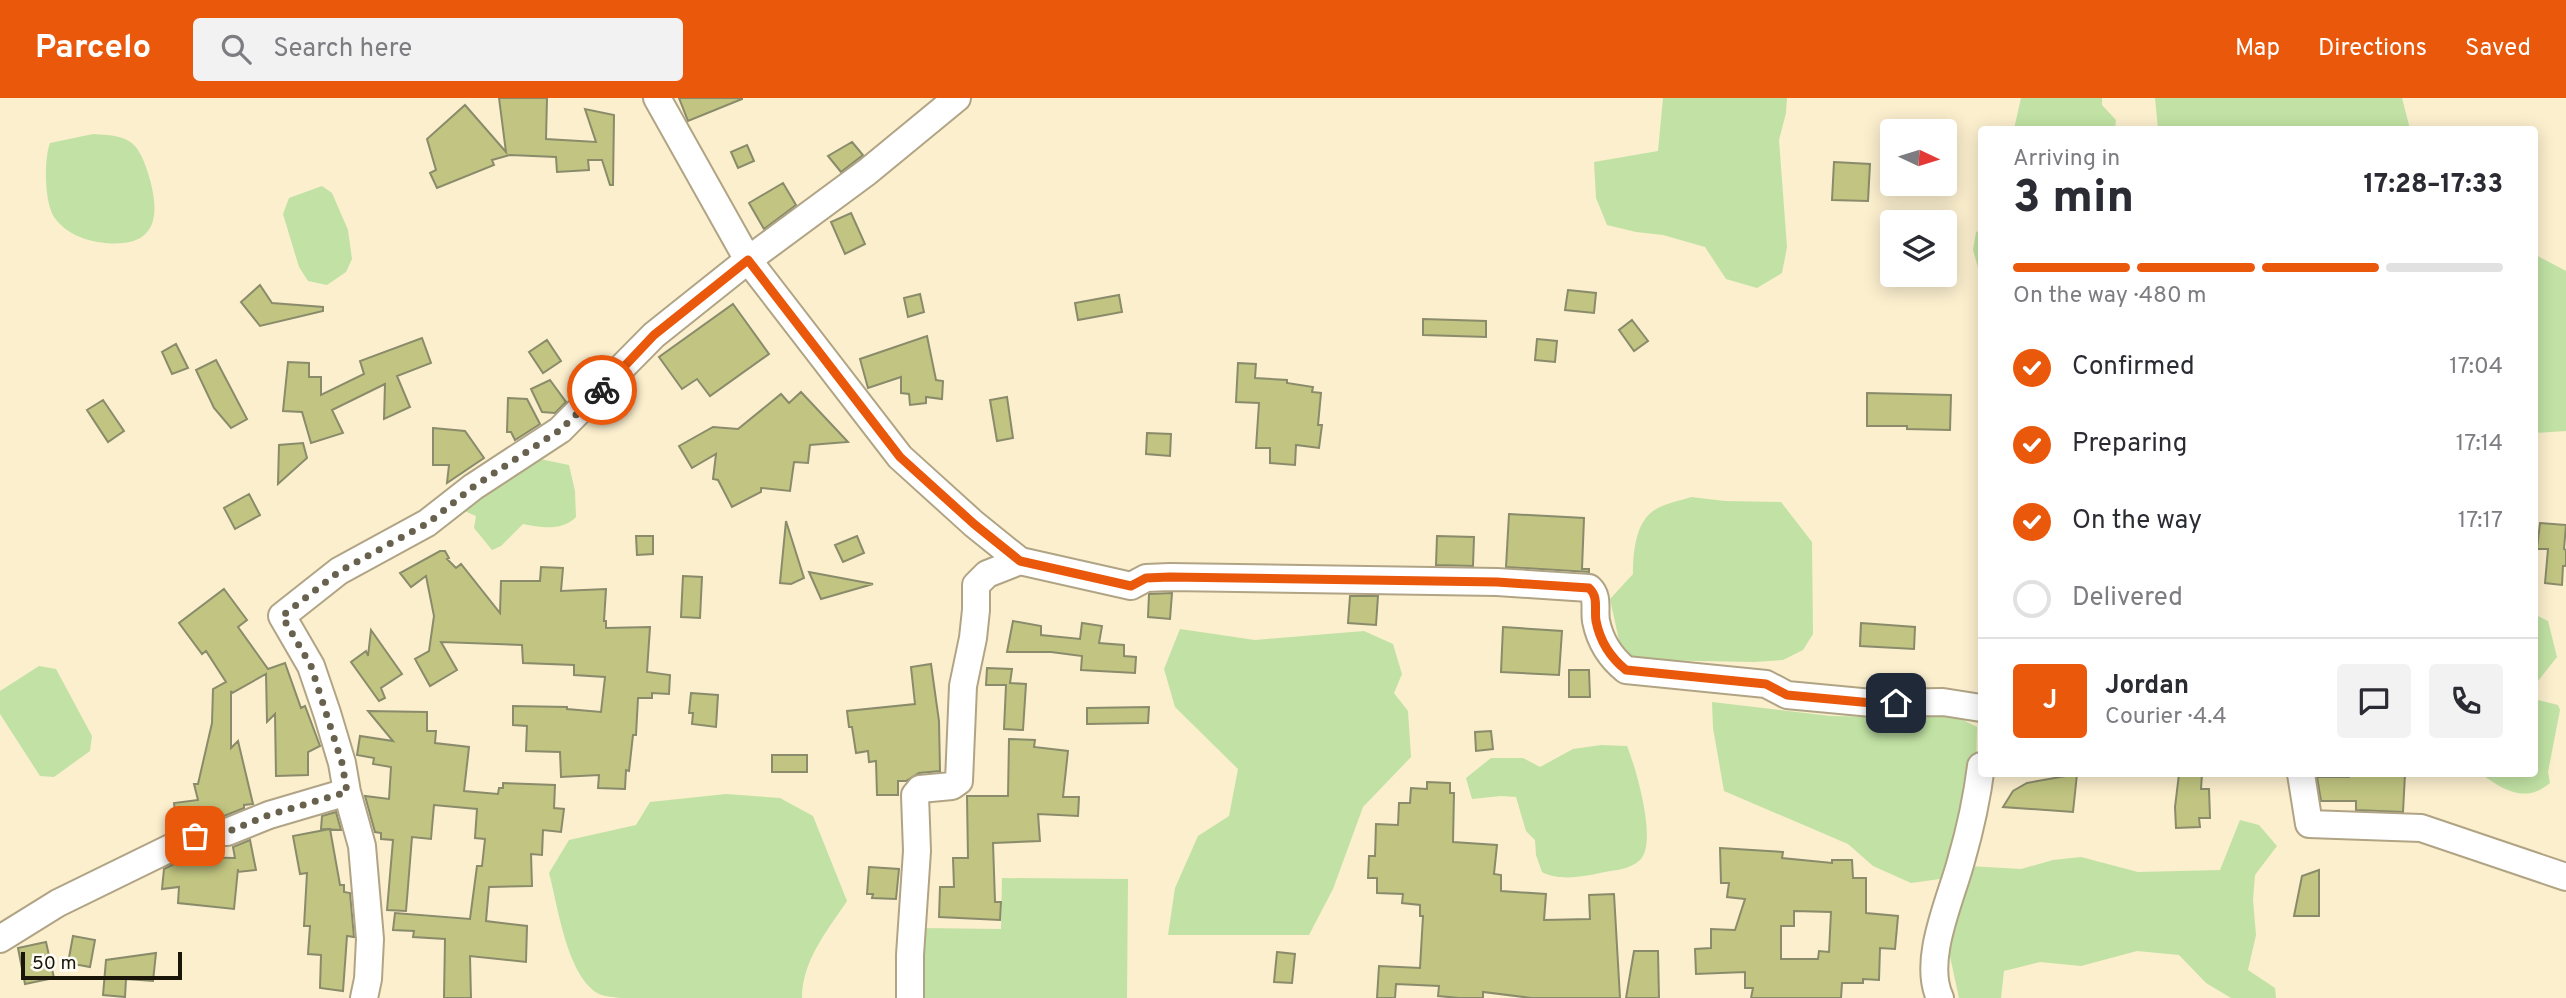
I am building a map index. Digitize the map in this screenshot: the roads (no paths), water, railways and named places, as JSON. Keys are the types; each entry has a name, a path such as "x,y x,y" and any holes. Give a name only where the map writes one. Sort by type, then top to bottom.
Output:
{"street":[{"path":"657,98 748,260 900,457 974,524 1020,561 1131,586 1146,578 1170,577 1497,582 1589,588 1594,593 1596,622 1611,657 1626,670 1766,684 1787,695 1872,703 1943,702 1978,708"},
{"path":"364,998 370,939 362,846 342,763 311,666 282,616 340,571 428,523 473,487 560,430 654,335 748,260 867,172 957,98"},
{"path":"910,998 917,851 915,794 920,789 952,786 959,781 963,686 975,624 976,585 987,574 1020,561"},
{"path":"1940,998 1936,991 1935,944 1961,862 1977,799 1980,777"},
{"path":"2301,777 2309,824 2421,828 2566,877"},
{"path":"0,939 58,903 195,836 227,832 269,815 347,792"}]}
